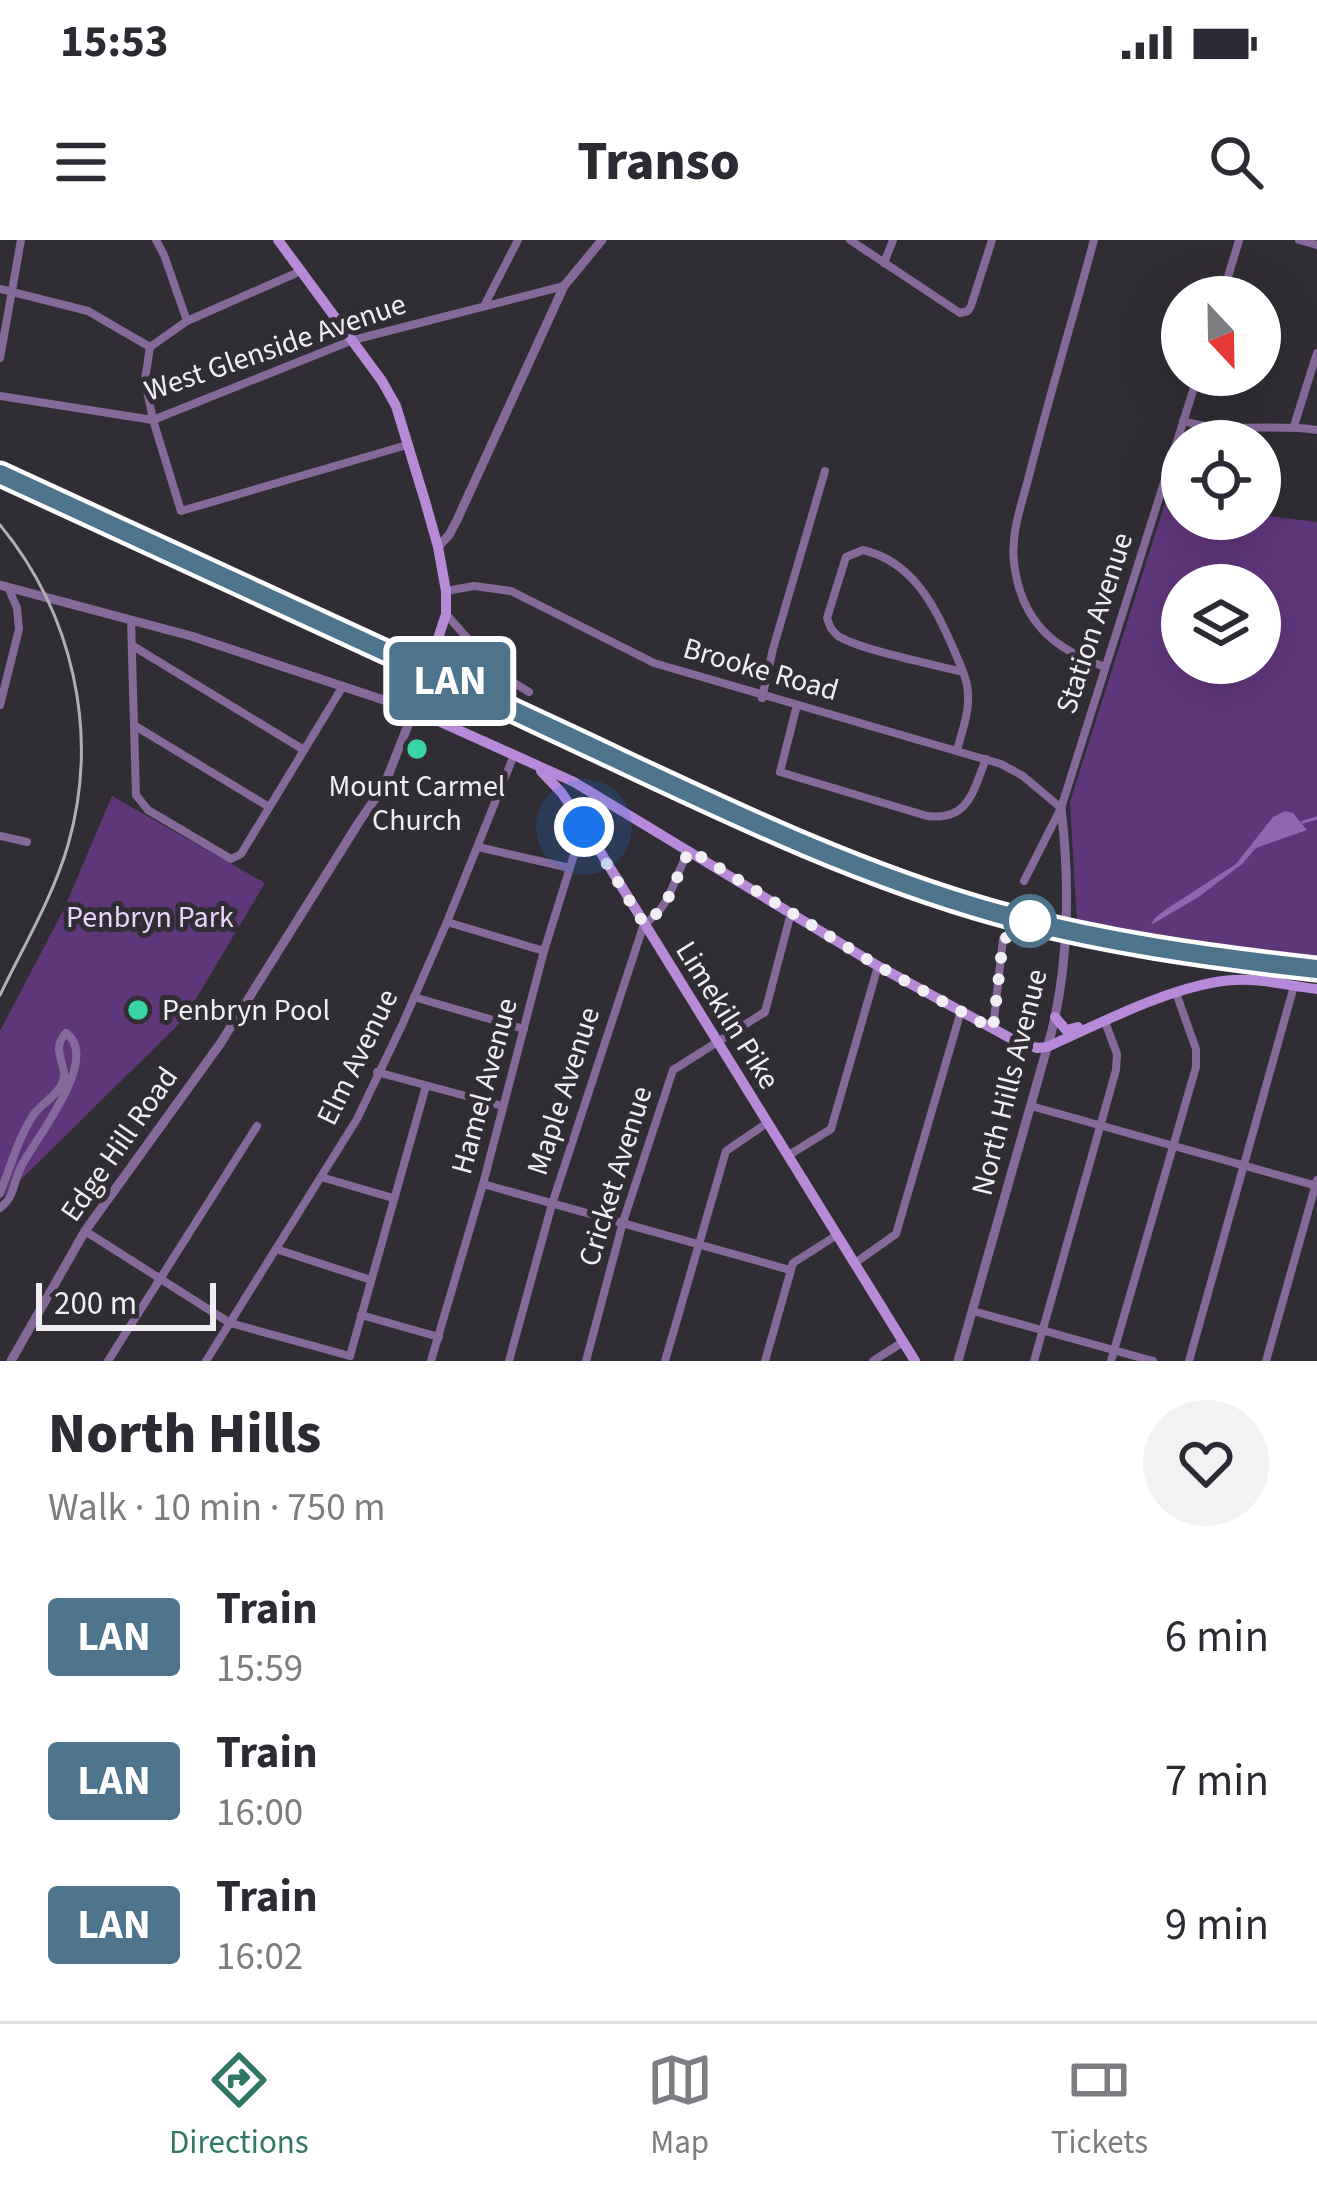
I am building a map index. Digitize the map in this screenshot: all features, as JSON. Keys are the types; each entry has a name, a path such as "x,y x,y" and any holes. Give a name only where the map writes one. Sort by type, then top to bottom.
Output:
{"main road":[{"path":"278,240 394,403 438,547 446,614 414,710"},
{"path":"422,686 426,705 437,721"},
{"name":"Limekiln Pike","path":"414,710 535,764 561,792 915,1361"},
{"path":"535,764 690,850 878,966 1032,1046 1047,1047 1206,983 1234,980 1317,989"},
{"path":"1055,1017 1066,1030 1105,1022"}],"street":[{"path":"0,358 5,290 21,240"},
{"path":"156,240 188,321"},
{"path":"485,305 518,240"},
{"path":"438,547 457,520 564,286 602,240"},
{"path":"850,240 953,311 965,312 992,240"},
{"path":"884,263 892,240"},
{"path":"1094,240 1051,389 1013,556 1023,598 1040,627 1072,654 1106,667"},
{"path":"1229,276 1240,240"},
{"path":"1299,240 1317,245"},
{"path":"303,270 188,321 150,347 145,380 181,512 406,445"},
{"name":"West Glenside Avenue","path":"0,396 153,420 353,340 564,286"},
{"path":"5,290 88,311 150,347"},
{"path":"1294,426 1317,353"},
{"path":"1281,426 1317,430"},
{"path":"762,698 825,471"},
{"name":"Station Avenue","path":"1024,881 1060,808 1161,491"},
{"path":"957,750 969,701 963,673 926,593 880,556 863,550 842,563 827,618 839,637 963,673"},
{"path":"4,586 190,636 414,710"},
{"path":"0,705 20,629 17,608 4,586"},
{"name":"Brooke Road","path":"446,591 474,586 511,591 654,663 762,698 986,759 1023,776 1060,808"},
{"path":"446,614 497,673 529,692"},
{"path":"131,620 139,800 226,857 236,859 241,854 343,686"},
{"path":"133,646 304,750"},
{"path":"797,704 780,772 927,816 946,817 961,811 986,759"},
{"name":"Edge Hill Road","path":"10,1361 85,1231 220,1044 382,789 414,710"},
{"path":"136,726 269,807"},
{"name":"Elm Avenue","path":"206,1361 357,1119 447,922 514,754"},
{"name":"North Hills Avenue","path":"958,1361 1062,986 1066,855 1060,808"},
{"name":"Hamel Avenue","path":"431,1361 583,824"},
{"path":"0,836 27,842"},
{"path":"478,847 570,868"},
{"name":"Maple Avenue","path":"509,1361 552,1204 644,924 669,899 690,850"},
{"name":"Cricket Avenue","path":"586,1361 623,1222 673,1070 765,1012 791,913"},
{"path":"447,922 544,951"},
{"path":"993,1029 1003,940"},
{"path":"789,1155 831,1129 878,966"},
{"path":"1189,1361 1294,986"},
{"path":"1112,1356 1197,1058 1176,993"},
{"path":"414,997 524,1029"},
{"path":"855,1263 896,1234 961,1011"},
{"path":"1034,1361 1118,1064 1105,1022"},
{"path":"0,1193 31,1119 62,1085 59,1039 69,1034 76,1046 68,1086 53,1119 21,1166 9,1201 0,1208"},
{"path":"377,1072 503,1106"},
{"path":"85,1231 230,1323 350,1359 426,1086"},
{"path":"1031,1106 1316,1184 1266,1361"},
{"path":"665,1361 726,1150 767,1123"},
{"path":"108,1361 257,1126"},
{"path":"321,1177 394,1198"},
{"path":"483,1184 790,1270"},
{"path":"764,1361 793,1263 837,1234"},
{"path":"276,1249 371,1280"},
{"path":"973,1311 1043,1328 1112,1356 1153,1361"},
{"path":"362,1315 439,1337"},
{"path":"873,1361 903,1342"}],"green space":[{"path":"1161,516 1161,540 1281,540 1281,518 1317,522 1317,958 1077,922 1070,802"},
{"name":"Penbryn Park","path":"112,796 265,883 184,1019 0,1200 0,1031 64,909"}],"shaded area":[{"path":"1293,813 1307,830 1256,848 1200,896 1151,925 1165,910 1236,864 1273,817"}],"waterway":[{"path":"1303,822 1317,818"}],"railway":[{"path":"0,474 787,836 891,878 997,913 1076,932 1317,969"},
{"path":"0,525 46,597 62,636 80,718 81,760 77,803 62,864 0,995"}],"train":[{"name":"LAN","path":"0,474 851,863 994,912 1058,928 1193,955 1317,969"}],"place":[{"name":"Mount Carmel Church","path":"417,749"},
{"name":"Penbryn Pool","path":"138,1010"}],"route":[{"path":"584,827 644,924 669,899 690,850 878,966 993,1029 1003,940 1030,921"}]}
